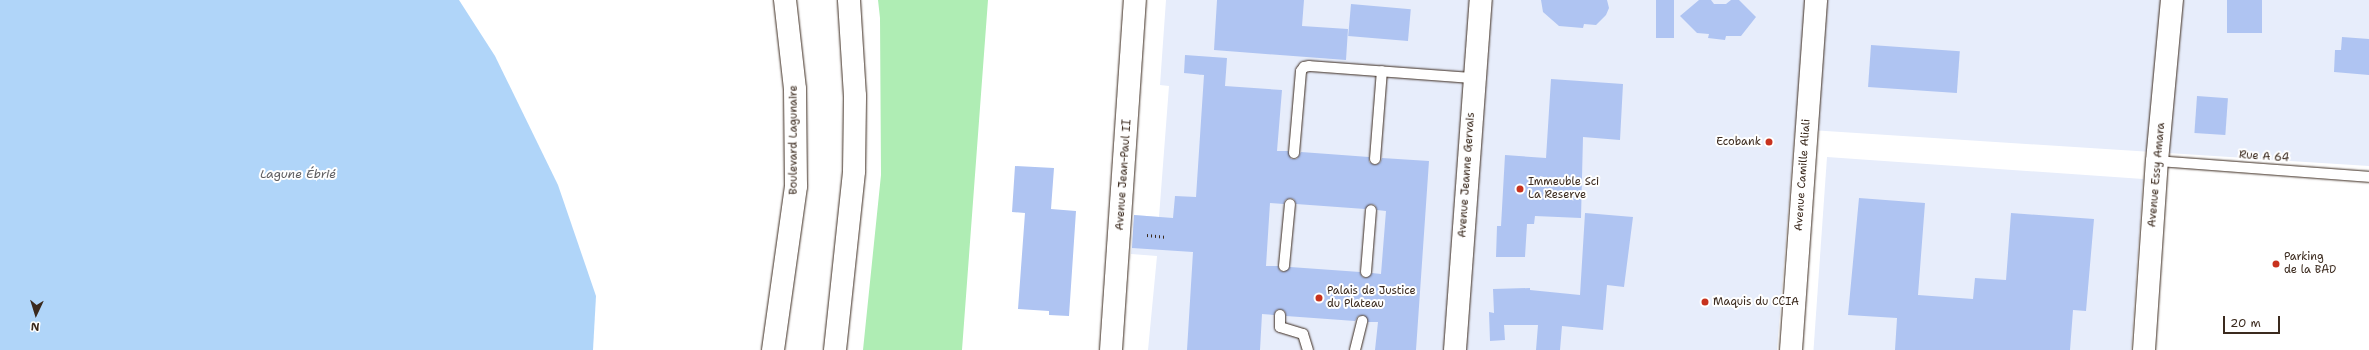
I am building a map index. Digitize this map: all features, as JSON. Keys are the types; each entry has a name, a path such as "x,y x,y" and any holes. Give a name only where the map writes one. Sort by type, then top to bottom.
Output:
{"main road":[{"name":"Boulevard Lagunaire","path":"773,350 796,186 795,89 785,0"},
{"path":"835,350 854,172 855,96 849,0"},
{"name":"Avenue Jean-Paul II","path":"1111,350 1136,0"},
{"name":"Avenue Jeanne Gervais","path":"1454,350 1474,78 1482,0"},
{"name":"Avenue Camille Aliali","path":"1791,350 1816,0"},
{"name":"Avenue Essy Amara","path":"2144,350 2157,161 2172,0"}],"lane":[{"path":"1294,154 1301,71 1304,67 1309,66 1474,78"},
{"path":"1375,160 1382,71"},
{"name":"Rue A 64","path":"2157,161 2369,177"},
{"path":"1284,266 1290,204"},
{"path":"1366,272 1371,210"},
{"path":"1280,315 1280,326 1303,334 1308,350"},
{"path":"1356,350 1362,321"}],"path":[{"path":"1147,235 1167,237"}],"shaded area":[{"path":"1166,0 2369,0 2369,166 1795,129 1777,350 1148,350 1157,256 1131,254 1134,215 1159,217 1169,86 1160,85"},
{"path":"1827,157 2143,179 2131,350 1814,350"}],"green space":[{"path":"878,0 988,0 962,350 863,350 881,175 880,18"}],"water":[{"name":"Lagune Ébrié","path":"0,0 459,0 495,56 558,185 596,296 593,350 0,350"}],"building":[{"path":"1217,0 1304,0 1302,26 1348,29 1346,60 1214,50"},
{"path":"1541,0 1607,0 1609,8 1606,15 1596,25 1584,24 1583,28 1559,26 1543,12"},
{"path":"1656,0 1674,0 1674,38 1656,38"},
{"path":"1699,0 1711,0 1714,4 1726,4 1731,0 1739,0 1756,17 1741,36 1726,36 1725,40 1708,38 1709,34 1697,33 1680,16"},
{"path":"2227,0 2262,0 2262,33 2227,33"},
{"path":"1351,4 1411,9 1408,41 1348,36"},
{"path":"2342,37 2369,39 2369,75 2334,72 2335,50 2341,50"},
{"path":"1871,45 1960,51 1957,93 1868,87"},
{"path":"1185,55 1227,58 1225,86 1282,90 1277,151 1288,151 1291,159 1297,159 1301,152 1369,157 1369,162 1375,165 1380,163 1382,158 1429,161 1416,350 1375,350 1378,322 1368,322 1364,315 1358,316 1355,321 1286,316 1285,311 1280,309 1276,310 1274,315 1262,314 1260,350 1187,350 1193,252 1132,248 1134,215 1173,218 1175,196 1196,197 1204,75 1184,73","holes":["1290,198 1294,199 1296,204 1365,209 1371,204 1375,205 1377,210 1386,211 1381,274 1372,273 1366,278 1362,277 1360,272 1290,267 1284,272 1280,271 1278,266 1266,266 1270,203 1284,204 1285,200"]},
{"path":"1551,79 1623,84 1620,140 1583,137 1581,218 1535,216 1534,224 1527,224 1525,257 1496,257 1497,226 1501,226 1505,155 1546,158"},
{"path":"2197,96 2228,98 2225,135 2194,133"},
{"path":"1015,166 1054,168 1051,209 1076,211 1069,316 1049,315 1049,311 1018,309 1025,213 1012,212"},
{"path":"1859,198 1925,203 1918,295 1973,299 1975,278 2006,280 2011,213 2094,219 2086,311 2073,310 2070,350 1895,350 1897,318 1848,315"},
{"path":"1585,213 1633,217 1624,287 1607,285 1603,330 1562,326 1560,350 1536,350 1538,325 1504,325 1505,340 1490,341 1489,312 1494,313 1493,289 1530,288 1530,290 1580,295"}],"place":[{"name":"Ecobank","path":"1769,142"},
{"name":"Immeuble Sci La Reserve","path":"1520,189"},
{"name":"Parking de la BAD","path":"2276,264"},
{"name":"Palais de Justice du Plateau","path":"1319,298"},
{"name":"Maquis du CCIA","path":"1705,302"}]}
